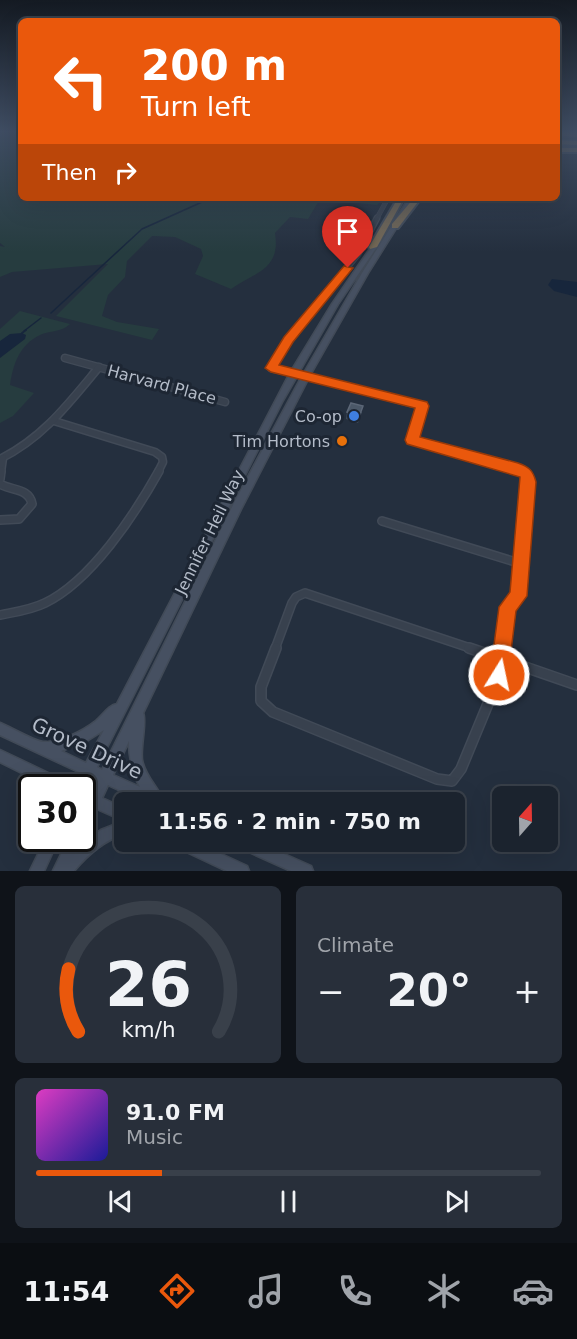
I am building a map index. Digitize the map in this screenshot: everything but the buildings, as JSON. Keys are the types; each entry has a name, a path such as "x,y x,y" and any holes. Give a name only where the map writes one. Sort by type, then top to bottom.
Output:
{"highway":[{"path":"373,247 399,201"},
{"path":"395,226 416,201"}],"main road":[{"name":"Jennifer Heil Way","path":"87,774 294,373 373,247 405,201"},
{"name":"Jennifer Heil Way","path":"96,790 106,778 306,376 354,290 410,201"},
{"path":"294,373 422,406"},
{"path":"40,748 62,746 82,739 101,726 125,700"},
{"path":"141,705 134,763 142,782 150,792"},
{"name":"Grove Drive","path":"0,729 136,792"},
{"path":"0,756 38,774"},
{"path":"96,801 114,809"},
{"path":"65,871 80,852 102,834 114,831"},
{"path":"60,871 69,852"},
{"path":"202,852 242,871"},
{"path":"265,852 306,871"}],"street":[{"path":"294,373 271,368 288,340 358,254 386,201"},
{"name":"Harvard Place","path":"65,358 225,402"},
{"path":"0,478 1,458 23,447 54,421 99,367"},
{"path":"422,406 412,440 518,469 526,473 529,482 518,596 508,607 502,659 497,682 460,769 452,781 437,779 273,712 264,706 260,694 261,687 292,603 301,593 316,595 502,659 577,685"},
{"path":"0,615 50,600 86,575 102,558 163,462 162,457 155,452 54,421"},
{"path":"0,484 9,490 26,492 32,499 32,504 20,519 12,522 0,520"},
{"path":"382,521 522,564"}],"green space":[{"path":"0,171 18,171 18,201 319,201 308,219 290,217 275,233 274,255 264,269 231,289 195,274 203,256 201,249 175,237 152,236 127,261 125,277 108,295 102,316 117,322 159,329 152,340 56,316 108,264 12,272 0,277 0,246 5,247 0,243"},
{"path":"339,201 381,201 377,205"},
{"path":"20,311 70,324 63,329 40,335 22,350 15,363 10,385 34,393 13,416 0,423 0,329"}],"water":[{"path":"552,279 577,282 577,297 554,291 548,285"},
{"path":"10,334 26,335 25,339 0,358 0,341"}],"waterway":[{"path":"51,313 142,229 204,201"},
{"path":"24,331 41,318"},
{"path":"22,333 26,330"}],"place":[{"name":"Co-op","path":"354,416"},
{"name":"Tim Hortons","path":"342,441"}],"route":[{"path":"348,268 288,340 271,368 422,406 412,440 526,473 529,482 518,596 508,607 499,675"}]}
